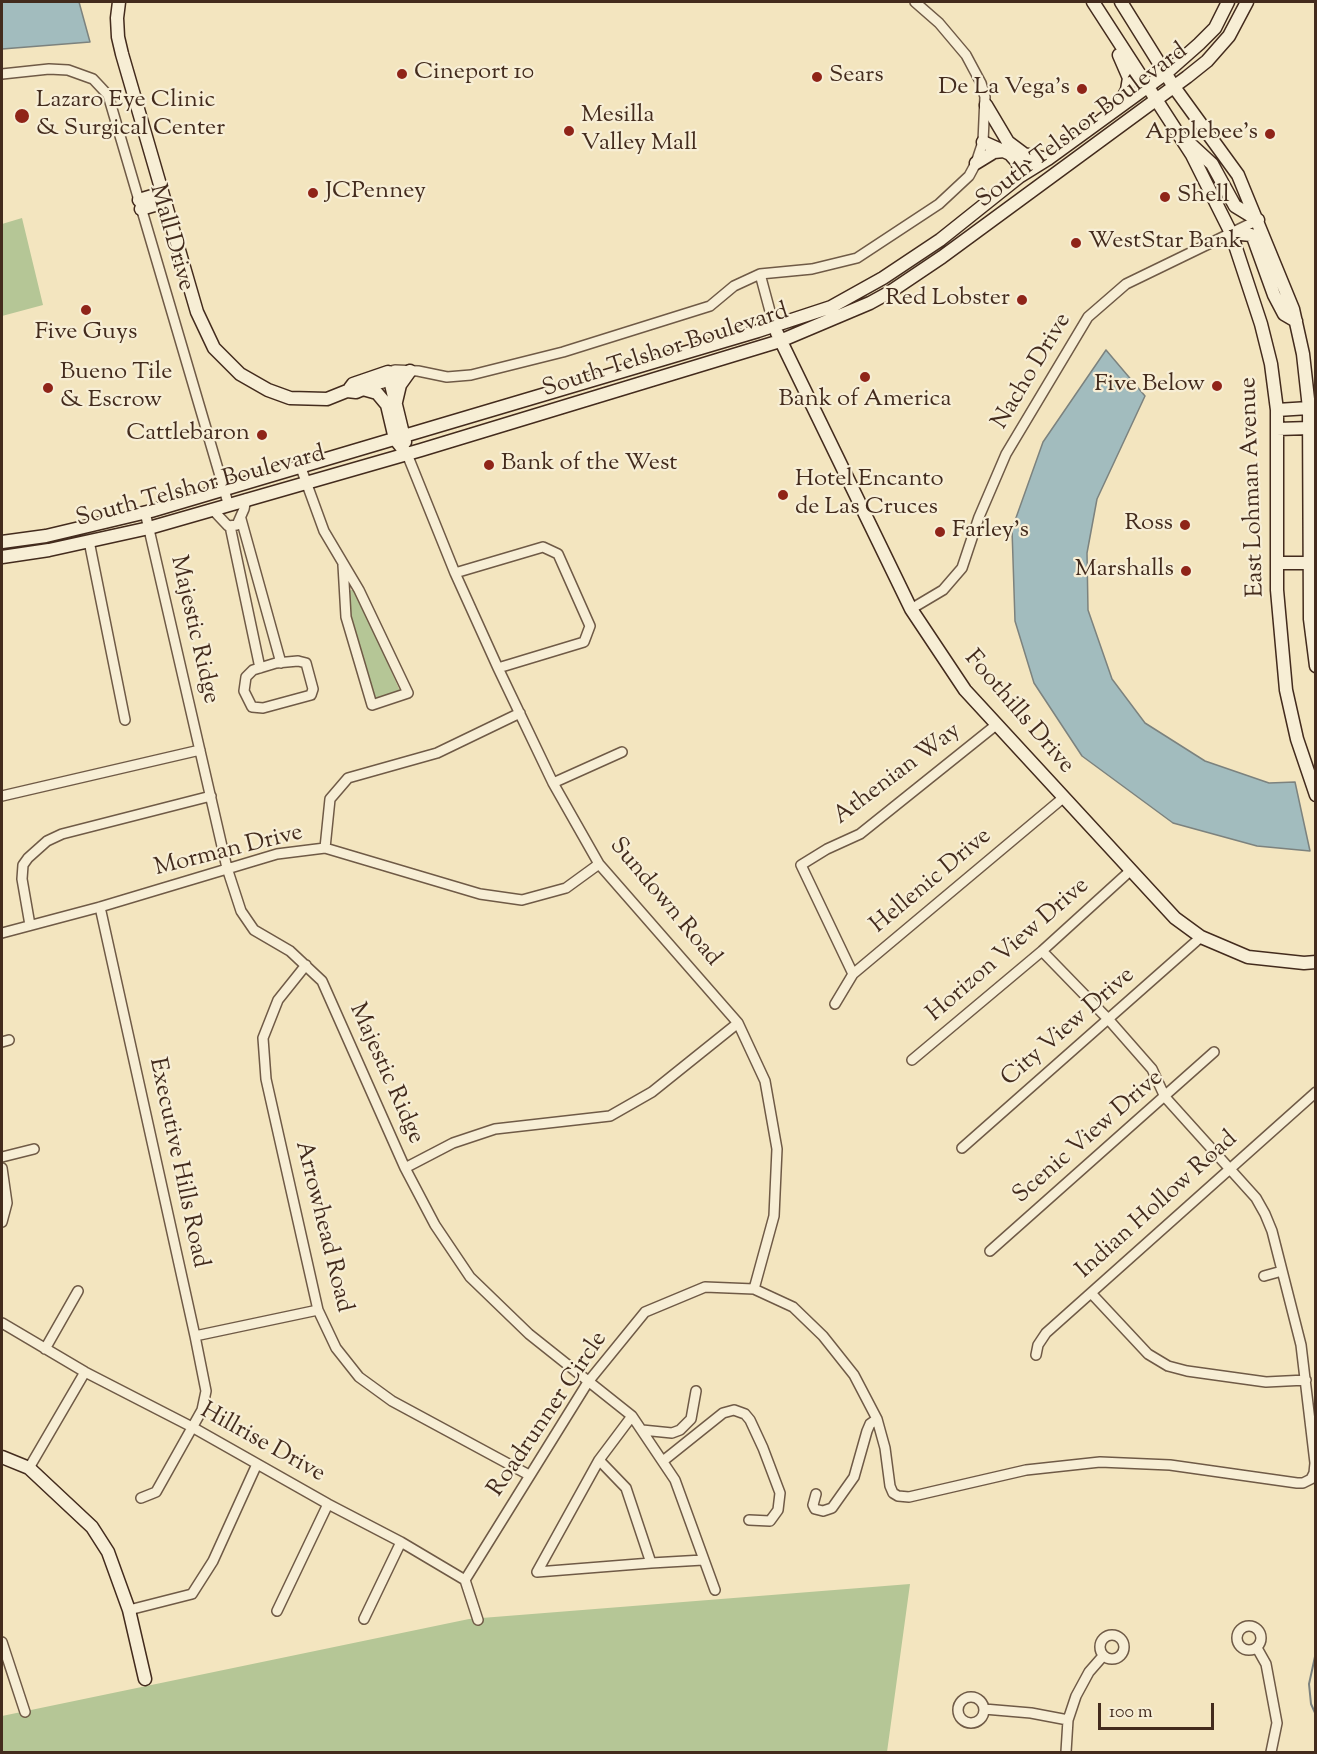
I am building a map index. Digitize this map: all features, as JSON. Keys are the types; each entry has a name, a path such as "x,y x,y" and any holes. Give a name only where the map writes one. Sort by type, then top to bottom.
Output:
{"main road":[{"path":"120,2 117,18 118,37 196,312 214,348 240,374 268,390 290,398 327,399 347,391 363,389 377,393 391,404 410,371"},
{"name":"East Lohman Avenue","path":"1093,2 1192,155 1231,233 1261,324 1277,410 1277,590 1286,690 1297,739 1316,795"},
{"path":"1120,2 1165,74 1238,175 1293,309 1303,354 1309,408 1310,620 1316,666"},
{"name":"South Telshor Boulevard","path":"2,542 46,536 225,490 774,326 831,306 883,278 940,240 1019,177 1048,159 1165,74 1215,28 1228,2"},
{"path":"1239,18 1241,2"},
{"name":"South Telshor Boulevard","path":"2,557 49,550 149,528 228,503 407,454 780,340 870,303 961,244 1207,61 1229,36 1247,2"},
{"path":"1102,15 1110,40 1129,78 1127,90 1116,109"},
{"path":"986,105 1006,147 1018,164 1019,177"},
{"path":"1178,134 1212,164 1235,206 1258,220"},
{"path":"984,139 1024,154 1048,159"},
{"path":"976,163 1006,147"},
{"path":"961,244 962,231 1002,196 1007,187"},
{"path":"140,205 164,198"},
{"path":"1231,233 1253,237 1274,295 1284,314 1296,321"},
{"name":"Foothills Drive","path":"774,326 911,609 965,690 1175,918 1201,937 1248,957 1304,963 1316,962"},
{"path":"347,391 353,384 384,378"},
{"name":"Sundown Road","path":"384,378 400,438 407,454"},
{"path":"1277,410 1309,408"},
{"path":"1277,429 1310,429"},
{"path":"1277,563 1311,563"},
{"path":"2,1457 29,1468 92,1527 108,1552 129,1610 146,1679"}],"street":[{"path":"363,389 384,378 410,371 447,377 471,375 508,367 710,306 734,286 760,274 812,269 857,258 939,204 969,176 976,163 984,139 986,105 981,83 966,55 939,23 915,2"},
{"name":"Mall Drive","path":"2,74 68,69 93,79 108,95 228,503"},
{"name":"Nacho Drive","path":"911,609 943,590 962,568 979,517 1006,454 1088,318 1126,284 1258,220"},
{"name":"Foothills Drive","path":"760,274 774,326"},
{"name":"Sundown Road","path":"407,454 455,573 498,668 553,783 599,864 738,1023 765,1081 777,1149 774,1216 754,1289"},
{"path":"301,468 324,531 359,590 408,693 372,705 346,617 343,565"},
{"path":"212,508 219,519 228,526 237,525 241,519 246,499"},
{"name":"Majestic Ridge","path":"145,512 227,868 241,911 254,930 290,951 322,981 405,1168 435,1225 470,1277 529,1334 632,1416 642,1430 675,1480 715,1590"},
{"path":"241,519 281,663"},
{"path":"230,526 260,668"},
{"path":"89,541 125,720"},
{"path":"455,573 543,547 558,554 590,626 584,642 498,668"},
{"path":"298,661 306,663 314,689 311,694 263,708 252,707 244,691 246,677 253,670 281,663 298,661"},
{"path":"325,848 330,799 348,778 437,753 520,713"},
{"name":"Athenian Way","path":"853,974 801,865 826,849 860,834 996,725"},
{"path":"2,796 200,750"},
{"path":"553,783 622,752"},
{"path":"30,926 22,879 23,865 47,842 62,834 211,796"},
{"name":"Hellenic Drive","path":"836,1004 853,974 1064,798"},
{"name":"Morman Drive","path":"2,933 100,907 277,854 325,848 480,894 522,900 566,888 599,864"},
{"name":"Horizon View Drive","path":"912,1060 1042,951 1130,870"},
{"name":"Executive Hills Road","path":"100,907 206,1391 202,1410 156,1492 141,1498"},
{"name":"City View Drive","path":"962,1148 1201,937"},
{"path":"1042,951 1109,1020 1152,1069 1165,1097 1263,1209 1270,1225 1299,1336 1306,1380 1266,1382 1187,1371 1168,1366 1144,1350 1091,1293"},
{"name":"Arrowhead Road","path":"306,964 278,1000 263,1038 266,1079 318,1310 336,1348 358,1377 392,1401 529,1475"},
{"path":"405,1168 453,1143 495,1129 610,1116 652,1092 738,1023"},
{"name":"Scenic View Drive","path":"990,1251 1214,1052"},
{"name":"Indian Hollow Road","path":"1036,1355 1042,1337 1316,1092"},
{"path":"2,1157 34,1149"},
{"path":"2,1168 7,1203 2,1222"},
{"path":"1264,1276 1282,1271"},
{"name":"Roadrunner Circle","path":"465,1580 588,1382 645,1312 705,1287 754,1289 794,1307 824,1336 854,1376 876,1419 885,1448 890,1486 895,1495 909,1497 1026,1470 1100,1462 1170,1465 1303,1483 1313,1476 1315,1467 1306,1380"},
{"path":"45,1349 78,1291"},
{"path":"195,1336 318,1310"},
{"name":"Hillrise Drive","path":"2,1323 85,1372 192,1427 328,1504 401,1542 465,1580"},
{"path":"29,1468 85,1372"},
{"path":"642,1430 672,1433 680,1431 691,1419 696,1391"},
{"path":"663,1461 723,1413 734,1410 745,1414 750,1419 764,1448 780,1493 778,1510 770,1521 749,1520"},
{"path":"632,1416 599,1460 537,1572 703,1560"},
{"path":"816,1494 813,1505 815,1509 823,1511 832,1508 854,1477 868,1427 876,1419"},
{"path":"599,1460 627,1488 651,1563"},
{"path":"129,1610 192,1594 213,1561 257,1464"},
{"path":"278,1611 328,1504"},
{"path":"364,1619 401,1542"},
{"path":"465,1580 478,1620"},
{"path":"2,1642 26,1712"},
{"path":"1257,1648 1266,1664 1277,1723 1271,1752"},
{"path":"1066,1752 1068,1720 1082,1683 1103,1656"},
{"path":"984,1709 1031,1713 1068,1720"}],"green space":[{"path":"22,218 43,305 2,316 2,224"},
{"path":"355,589 400,691 373,700 349,610 348,591"},
{"path":"910,1584 887,1752 2,1752 2,1716 469,1619"}],"water":[{"path":"2,2 79,2 90,42 2,49"},
{"path":"1106,350 1145,396 1097,499 1087,553 1088,610 1112,679 1145,723 1205,761 1269,783 1295,782 1310,851 1257,846 1173,823 1082,756 1034,683 1015,621 1012,529 1043,442"}],"waterway":[{"path":"1316,1652 1309,1684 1311,1704 1316,1715"}],"place":[{"name":"Cineport 10","path":"402,74"},
{"name":"Sears","path":"817,77"},
{"name":"De La Vega's","path":"1082,89"},
{"name":"Lazaro Eye Clinic & Surgical Center","path":"22,116"},
{"name":"Mesilla Valley Mall","path":"569,131"},
{"name":"Applebee's","path":"1270,134"},
{"name":"JCPenney","path":"313,193"},
{"name":"Shell","path":"1165,197"},
{"name":"WestStar Bank","path":"1076,243"},
{"name":"Red Lobster","path":"1022,300"},
{"name":"Five Guys","path":"86,310"},
{"name":"Bank of America","path":"865,377"},
{"name":"Five Below","path":"1217,386"},
{"name":"Bueno Tile & Escrow","path":"48,388"},
{"name":"Cattlebaron","path":"262,435"},
{"name":"Bank of the West","path":"489,465"},
{"name":"Hotel Encanto de Las Cruces","path":"783,495"},
{"name":"Ross","path":"1185,525"},
{"name":"Farley's","path":"940,532"},
{"name":"Marshalls","path":"1186,571"}]}
